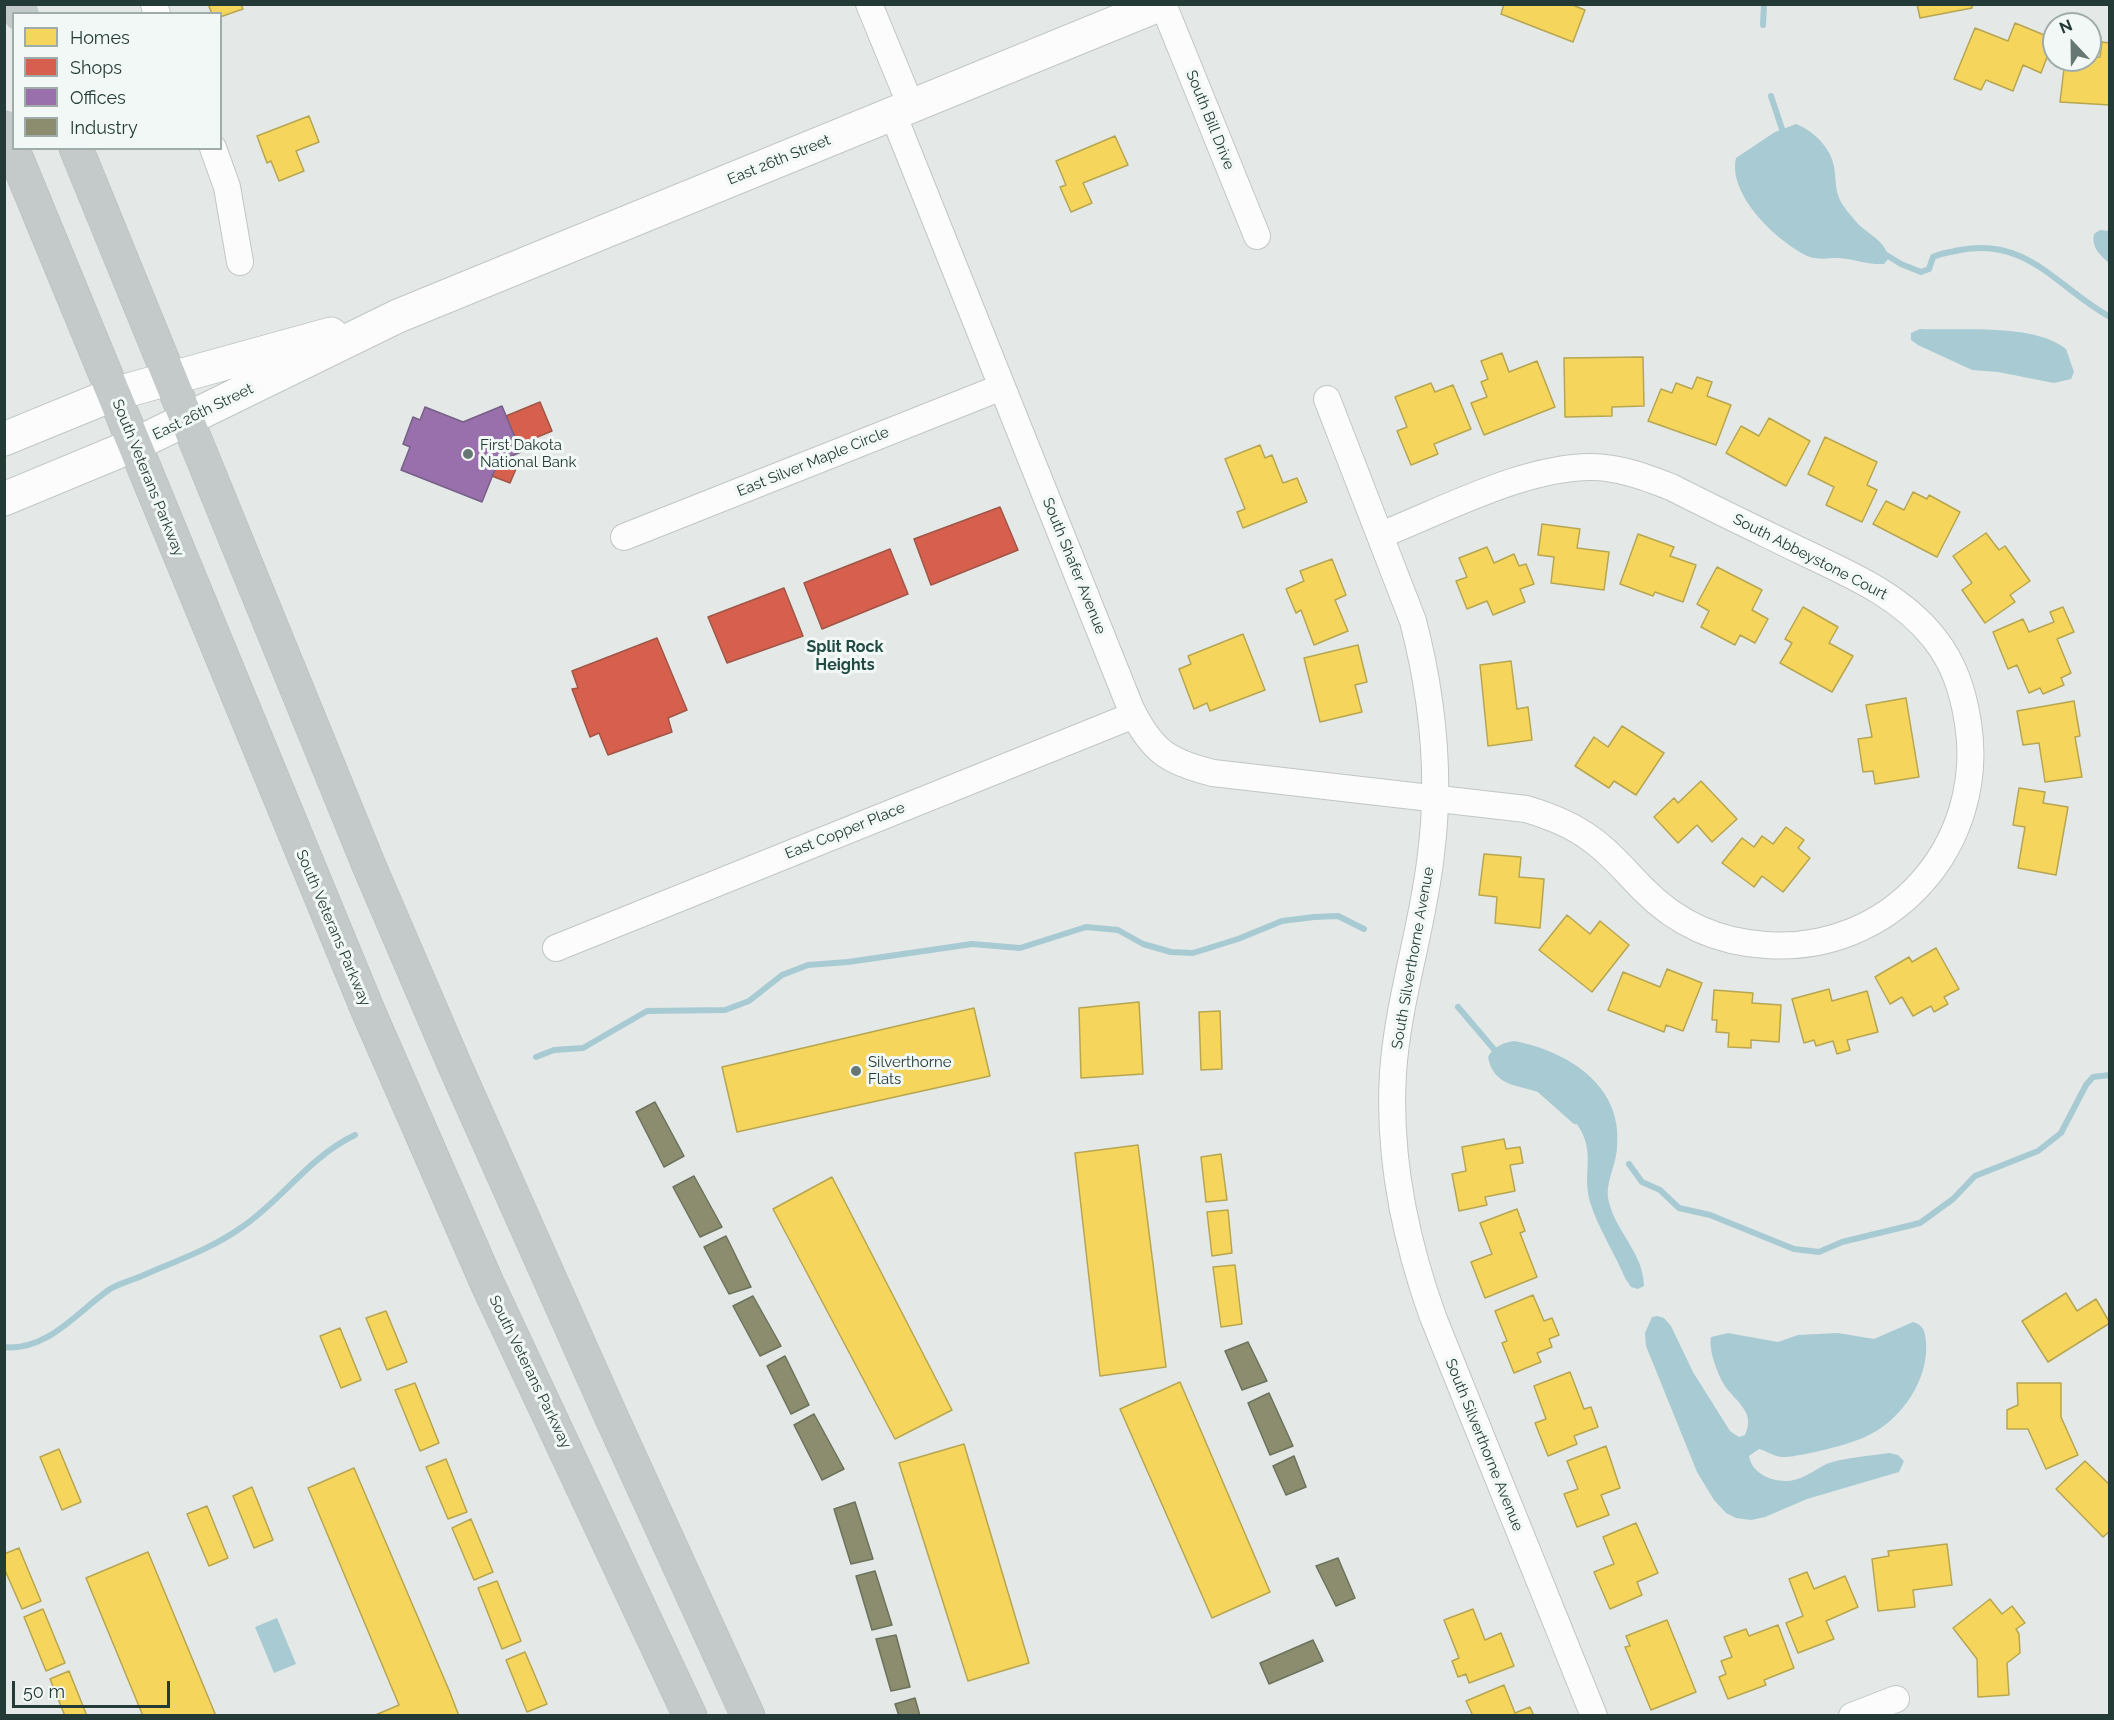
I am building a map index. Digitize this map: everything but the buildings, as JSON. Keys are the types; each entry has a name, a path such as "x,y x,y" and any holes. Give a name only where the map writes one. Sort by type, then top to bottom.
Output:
{"highway":[{"name":"South Veterans Parkway","path":"4,128 12,147"},
{"name":"South Veterans Parkway","path":"13,150 369,1013 487,1283 690,1716"},
{"path":"77,150 370,868 455,1066 610,1414 748,1716"}],"main road":[{"name":"East 26th Street","path":"4,499 134,445 398,316 1162,4"},
{"name":"East 26th Street","path":"4,439 114,394 398,316"}],"street":[{"name":"South Shafer Avenue","path":"869,4 902,110 1002,387 1134,715 1149,741 1160,752 1191,768 1213,773 1436,798"},
{"name":"South Bill Drive","path":"1162,4 1257,236"},
{"path":"214,150 227,187 240,262"},
{"name":"East Silver Maple Circle","path":"624,537 1002,387"},
{"name":"South Silverthorne Avenue","path":"1326,399 1402,588 1422,656 1433,724 1436,798 1431,855 1402,1000 1395,1055 1392,1110 1399,1187 1412,1256 1432,1317 1594,1716"},
{"name":"South Abbeystone Court","path":"1381,535 1539,474 1593,467 1644,477 1671,487 1872,586 1897,602 1918,620 1948,658 1961,689 1970,733 1968,785 1959,821 1945,853 1918,886 1892,910 1843,936 1817,944 1766,945 1704,933 1673,916 1609,853 1572,826 1526,809 1436,798"},
{"name":"East Copper Place","path":"556,948 1134,715"},
{"path":"1852,1716 1896,1699"}],"water":[{"path":"1796,124 1815,136 1829,153 1841,201 1846,210 1887,251 1889,258 1884,264 1810,257 1798,251 1771,230 1747,202 1739,187 1735,172 1736,158 1775,132"},
{"path":"2100,230 2109,231 2109,263 2095,247 2094,234"},
{"path":"1920,329 1996,330 2035,335 2066,349 2074,372 2071,379 2054,383 1998,372 1972,370 1911,340 1911,333"},
{"path":"1514,1041 1554,1053 1572,1063 1602,1090 1617,1126 1616,1155 1608,1189 1609,1202 1617,1223 1640,1264 1644,1286 1638,1289 1631,1287 1593,1212 1588,1190 1587,1150 1580,1129 1567,1112 1551,1098 1503,1081 1491,1068 1488,1057 1490,1053 1499,1046"},
{"path":"1652,1317 1664,1318 1671,1326 1693,1372 1730,1431 1739,1437 1745,1435 1748,1420 1743,1408 1719,1376 1712,1355 1711,1337 1728,1333 1778,1342 1798,1335 1838,1333 1874,1339 1913,1322 1920,1325 1926,1342 1923,1370 1911,1396 1892,1419 1881,1428 1840,1446 1815,1452 1781,1457 1759,1449 1749,1456 1751,1463 1760,1473 1780,1481 1799,1479 1832,1462 1889,1453 1898,1455 1904,1461 1899,1472 1807,1499 1765,1517 1751,1520 1736,1518 1726,1513 1714,1500 1697,1472 1646,1346 1645,1333"},
{"path":"277,1618 296,1664 274,1673 255,1627"}],"waterway":[{"path":"1763,25 1764,4"},
{"path":"1771,96 1784,135"},
{"path":"1883,253 1921,272 1929,269 1933,257 1943,254 1984,248 2005,251 2040,267 2110,317"},
{"path":"536,1057 554,1050 583,1048 647,1011 725,1010 749,1001 782,975 808,965 848,962 972,944 1020,948 1086,927 1118,930 1143,944 1171,952 1193,953 1238,939 1282,921 1338,916 1364,929"},
{"path":"1458,1007 1498,1054"},
{"path":"1629,1164 1642,1182 1660,1190 1679,1208 1710,1215 1794,1249 1819,1252 1842,1242 1920,1223 1953,1199 1975,1176 2038,1151 2061,1133 2086,1085 2093,1077 2110,1075"},
{"path":"1540,1090 1575,1121"},
{"path":"4,1347 20,1347 48,1337 110,1289 194,1254 231,1235 257,1216 310,1166 355,1135"}],"place":[{"name":"First Dakota National Bank","path":"468,454"},
{"name":"Silverthorne Flats","path":"856,1071"}],"district":[{"name":"Split Rock Heights","path":"845,656"}]}
